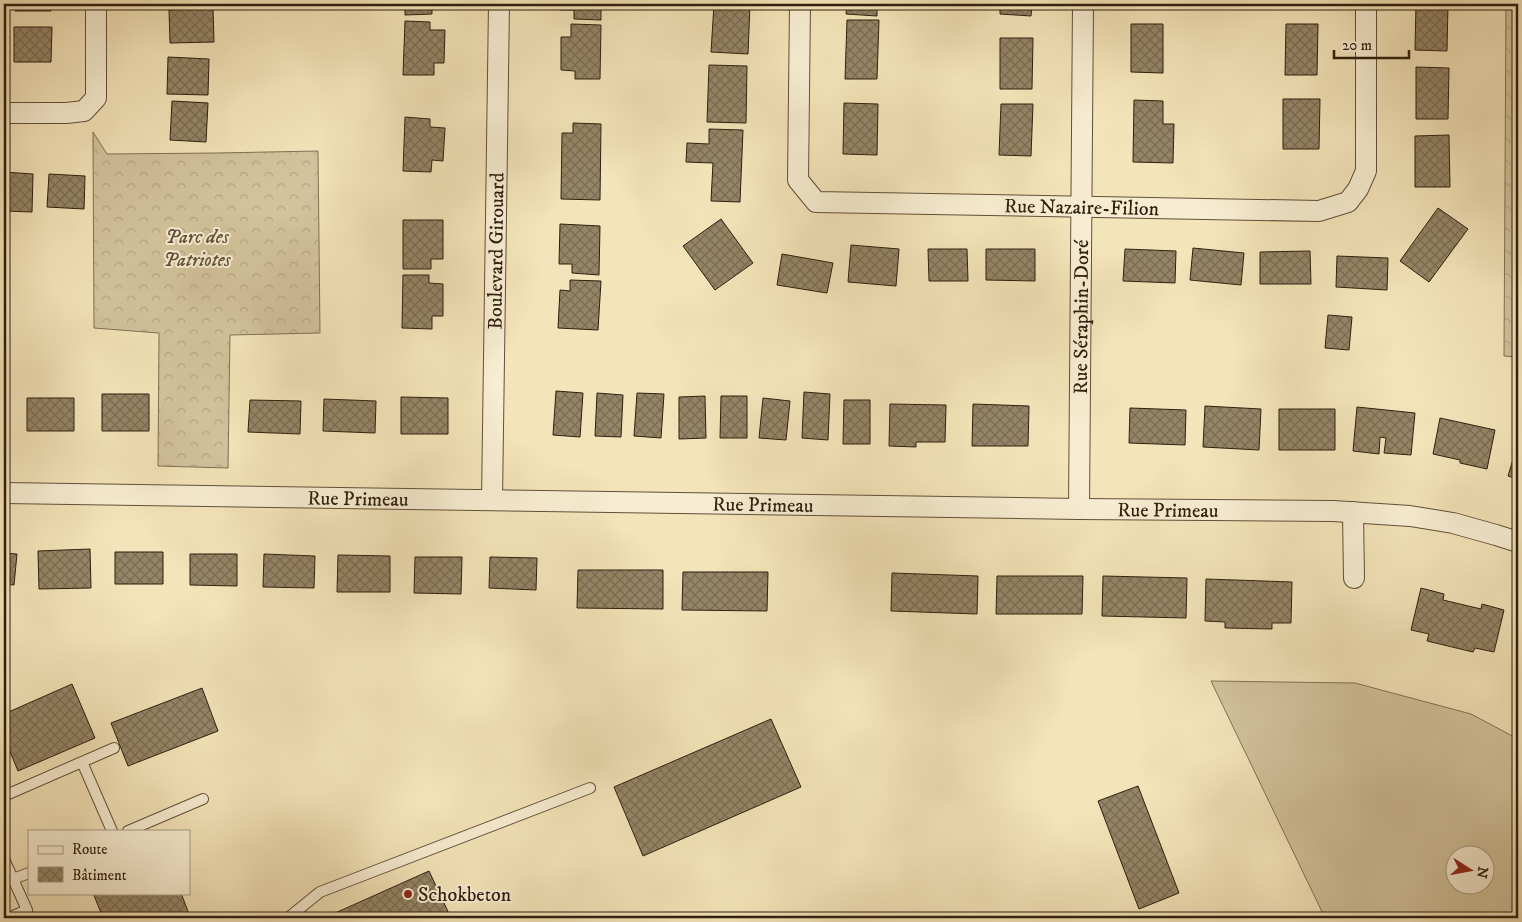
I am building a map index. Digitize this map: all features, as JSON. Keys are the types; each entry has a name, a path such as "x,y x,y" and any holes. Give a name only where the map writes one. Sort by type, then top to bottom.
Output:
{"street":[{"path":"4,113 66,113 84,111 96,98 96,4"},
{"name":"Boulevard Girouard","path":"492,500 499,4"},
{"name":"Rue Nazaire-Filion","path":"800,4 798,180 816,202 1319,211 1348,202 1358,189 1366,171 1366,4"},
{"name":"Rue Séraphin-Doré","path":"1079,509 1083,4"},
{"name":"Rue Primeau","path":"4,494 1353,512 1410,516 1452,523 1518,542"},
{"path":"1353,512 1354,578"}],"lane":[{"path":"4,796 114,748"},
{"path":"82,762 112,830"},
{"path":"288,918 320,892 590,788"},
{"path":"130,830 203,799"},
{"path":"4,859 27,910 8,918"},
{"path":"13,880 28,873"}],"green space":[{"path":"1506,4 1518,4 1518,357 1504,356"},
{"name":"Parc des Patriotes","path":"93,132 107,154 318,151 320,333 230,335 228,468 158,466 159,333 94,328"},
{"path":"1211,681 1355,683 1471,714 1518,739 1518,918 1325,918"}],"building":[{"path":"15,4 51,4 51,11 15,11"},
{"path":"405,4 445,5 432,5 432,14 405,15"},
{"path":"561,4 601,4 601,20 574,19 574,10 560,10"},
{"path":"714,4 750,5 748,54 711,52"},
{"path":"847,4 877,4 877,16 846,14"},
{"path":"1000,4 1032,4 1031,16 1000,14"},
{"path":"1416,4 1448,4 1447,51 1415,50"},
{"path":"213,8 214,42 170,43 169,10"},
{"path":"847,20 879,20 877,79 845,79"},
{"path":"405,21 430,22 430,30 445,30 444,63 434,63 434,75 403,75"},
{"path":"571,24 601,25 600,79 575,79 575,71 561,70 561,37 571,37"},
{"path":"1131,24 1163,24 1163,73 1131,72"},
{"path":"1286,24 1318,24 1317,75 1285,75"},
{"path":"14,27 52,27 51,62 14,62"},
{"path":"1000,38 1033,38 1032,89 1000,89"},
{"path":"168,57 209,59 208,95 167,94"},
{"path":"709,65 747,66 746,123 707,122"},
{"path":"1416,67 1449,68 1448,119 1416,119"},
{"path":"1283,99 1320,99 1319,149 1283,149"},
{"path":"1134,100 1163,101 1163,124 1174,124 1173,163 1133,162"},
{"path":"172,101 208,103 206,142 170,140"},
{"path":"844,103 878,104 877,155 843,154"},
{"path":"1001,104 1033,104 1031,156 999,155"},
{"path":"405,117 430,119 430,127 445,128 443,161 432,160 431,172 403,171"},
{"path":"573,123 601,124 600,200 561,199 562,133 573,133"},
{"path":"709,129 743,130 740,202 711,201 713,163 686,162 687,143 709,144"},
{"path":"1449,135 1450,187 1415,187 1415,136"},
{"path":"4,172 33,174 32,212 4,211"},
{"path":"49,174 85,176 84,209 47,207"},
{"path":"1438,208 1468,229 1429,282 1400,261"},
{"path":"721,219 753,263 715,290 683,246"},
{"path":"403,220 443,220 443,259 431,259 431,269 403,269"},
{"path":"560,224 600,226 599,275 572,273 572,264 559,264"},
{"path":"851,245 899,249 896,286 848,282"},
{"path":"1193,248 1244,253 1241,285 1190,280"},
{"path":"928,249 967,249 968,281 929,281"},
{"path":"986,249 1035,249 1035,281 986,280"},
{"path":"1125,249 1176,251 1175,283 1123,281"},
{"path":"1310,251 1311,284 1260,284 1260,252"},
{"path":"782,254 833,263 827,293 777,285"},
{"path":"1337,256 1388,258 1387,290 1336,287"},
{"path":"403,275 429,275 429,283 443,284 443,316 432,316 432,329 402,328"},
{"path":"570,280 601,281 598,330 558,328 560,290 570,291"},
{"path":"1328,315 1352,317 1349,350 1325,348"},
{"path":"556,391 583,393 580,437 553,435"},
{"path":"804,392 830,394 828,440 802,438"},
{"path":"597,393 623,395 621,437 595,436"},
{"path":"637,393 664,394 661,438 634,436"},
{"path":"102,394 149,394 149,431 102,431"},
{"path":"705,396 706,438 679,439 679,397"},
{"path":"721,396 747,396 747,438 720,438"},
{"path":"401,397 448,398 448,434 401,434"},
{"path":"27,398 74,398 74,431 27,431"},
{"path":"763,398 790,401 786,440 759,438"},
{"path":"324,399 376,401 375,433 323,431"},
{"path":"250,400 301,401 300,434 248,432"},
{"path":"844,400 870,400 870,444 843,444"},
{"path":"890,404 946,405 945,442 916,442 916,447 889,446"},
{"path":"973,404 1029,406 1028,446 972,446"},
{"path":"1205,406 1261,409 1259,450 1203,447"},
{"path":"1357,407 1415,413 1411,455 1384,453 1386,438 1380,437 1379,454 1353,451"},
{"path":"1130,408 1186,410 1185,445 1129,443"},
{"path":"1279,409 1335,409 1335,450 1279,450"},
{"path":"1440,418 1495,430 1487,469 1433,454"},
{"path":"1518,443 1518,479 1508,476"},
{"path":"90,549 91,588 39,589 38,551"},
{"path":"115,552 163,552 163,584 115,584"},
{"path":"4,553 17,554 14,585 5,584 4,591"},
{"path":"190,554 237,554 237,586 190,585"},
{"path":"264,554 315,556 314,588 263,587"},
{"path":"338,555 390,556 390,592 337,592"},
{"path":"415,557 462,557 461,594 414,593"},
{"path":"490,557 537,558 536,590 489,588"},
{"path":"578,570 663,570 663,609 577,608"},
{"path":"683,572 768,572 767,611 682,610"},
{"path":"892,573 978,576 977,614 891,611"},
{"path":"997,576 1083,576 1082,614 996,614"},
{"path":"1103,576 1187,578 1186,618 1102,616"},
{"path":"1206,579 1292,582 1291,623 1272,623 1272,629 1225,628 1225,622 1205,621"},
{"path":"1421,588 1444,594 1443,600 1481,609 1482,604 1504,610 1494,652 1475,648 1473,652 1427,641 1429,634 1411,630"},
{"path":"1518,648 1518,662 1513,659"},
{"path":"72,684 95,738 18,771 4,737 4,714"},
{"path":"202,688 218,731 128,766 111,723"},
{"path":"771,719 801,787 643,856 614,787"},
{"path":"1138,786 1179,893 1139,909 1098,801"},
{"name":"Schokbeton","path":"429,871 451,918 324,918"},
{"path":"93,894 181,894 189,914 179,918 103,918"}],"place":[{"name":"Schokbeton","path":"408,894"}]}
